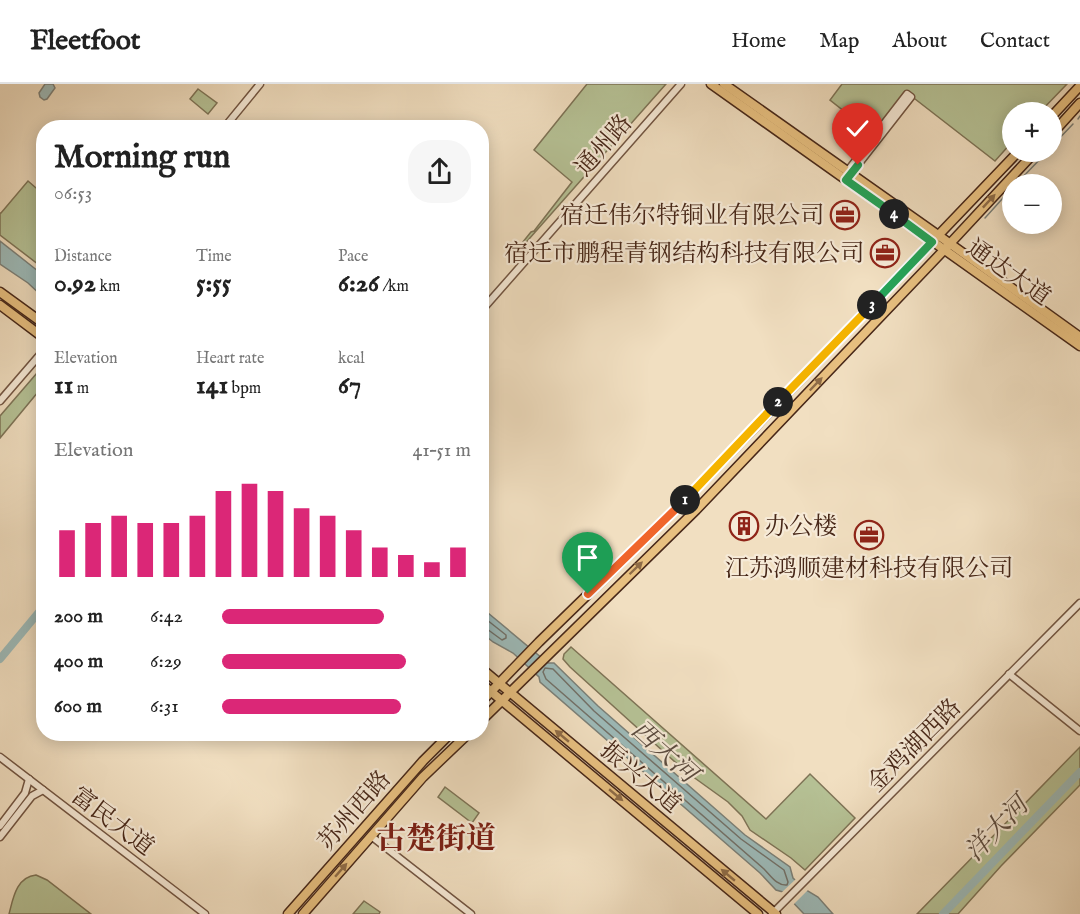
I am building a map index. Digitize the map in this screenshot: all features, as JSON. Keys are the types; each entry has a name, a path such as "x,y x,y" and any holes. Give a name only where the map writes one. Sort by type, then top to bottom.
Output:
{"main road":[{"name":"通达大道","path":"711,84 935,238 1080,346"},
{"name":"通达大道","path":"724,84 847,176"},
{"path":"1062,105 1080,86"},
{"path":"1062,123 1080,103"},
{"path":"489,688 498,683 686,500 1008,162"},
{"path":"489,708 510,693 696,510 1026,162"},
{"name":"通达大道","path":"946,247 1080,338"},
{"path":"0,292 36,318"},
{"path":"0,305 36,332"},
{"path":"489,671 498,672 512,668"},
{"name":"振兴大道","path":"489,676 773,913"},
{"path":"522,680 524,700 535,713"},
{"name":"振兴大道","path":"489,692 524,718 758,914"},
{"path":"489,716 503,710 511,711 524,718"},
{"name":"苏州西路","path":"288,914 443,741"},
{"name":"苏州西路","path":"303,914 423,777 461,741"}],"street":[{"path":"231,120 260,84"},
{"name":"通州路","path":"489,302 681,84"},
{"path":"847,176 886,126 907,94 911,97 886,126"},
{"path":"0,401 36,359"},
{"name":"金鸡湖西路","path":"773,913 1080,603"},
{"path":"1009,674 1080,731"},
{"name":"富民大道","path":"0,757 205,914"},
{"path":"0,826 25,793 29,779"},
{"path":"0,837 32,796 43,790"},
{"path":"371,836 471,914"}],"green space":[{"path":"587,84 666,84 514,256 514,253 572,182 534,150"},
{"path":"842,84 1067,84 1050,102 1002,102 1002,153 995,161 906,92 873,134 830,100"},
{"path":"198,89 217,103 208,114 190,99"},
{"path":"28,181 36,188 36,263 0,235 1,213"},
{"path":"36,374 36,394 0,438 0,416"},
{"path":"571,647 766,819 810,774 855,818 805,870 750,830 742,816 728,802 685,771 570,667 563,659 564,654"},
{"path":"1080,747 1080,785 958,914 917,914"},
{"path":"445,787 479,813 472,823 438,797"},
{"path":"36,875 47,880 91,914 9,914 20,884"},
{"path":"364,901 380,912 379,914 353,914"}],"water":[{"path":"45,84 53,84 55,88 44,100 39,93"},
{"path":"0,241 36,269 36,290 28,283 0,264"},
{"path":"489,614 548,663 554,663 598,706 745,835 790,867 793,878 818,897 833,914 804,914 783,892 776,890 760,873 540,682 539,677 513,653 489,639"}],"pier":[{"path":"797,878 809,889 793,905 780,894"}],"waterway":[{"path":"1062,136 1073,124"},
{"path":"1026,174 1037,162"},
{"path":"985,218 1002,199"},
{"path":"0,659 36,616"},
{"name":"洋大河","path":"943,914 1080,772"}],"place":[{"name":"宿迁伟尔特铜业有限公司","path":"845,215"},
{"name":"宿迁市鹏程青钢结构科技有限公司","path":"885,253"},
{"name":"办公楼","path":"744,526"},
{"name":"江苏鸿顺建材科技有限公司","path":"869,535"}],"district":[{"name":"古楚街道","path":"436,838"}],"route":[{"path":"588,594 686,500 932,242 846,180 858,165"}],"water label":[{"name":"西大河","path":"665,751"}]}
